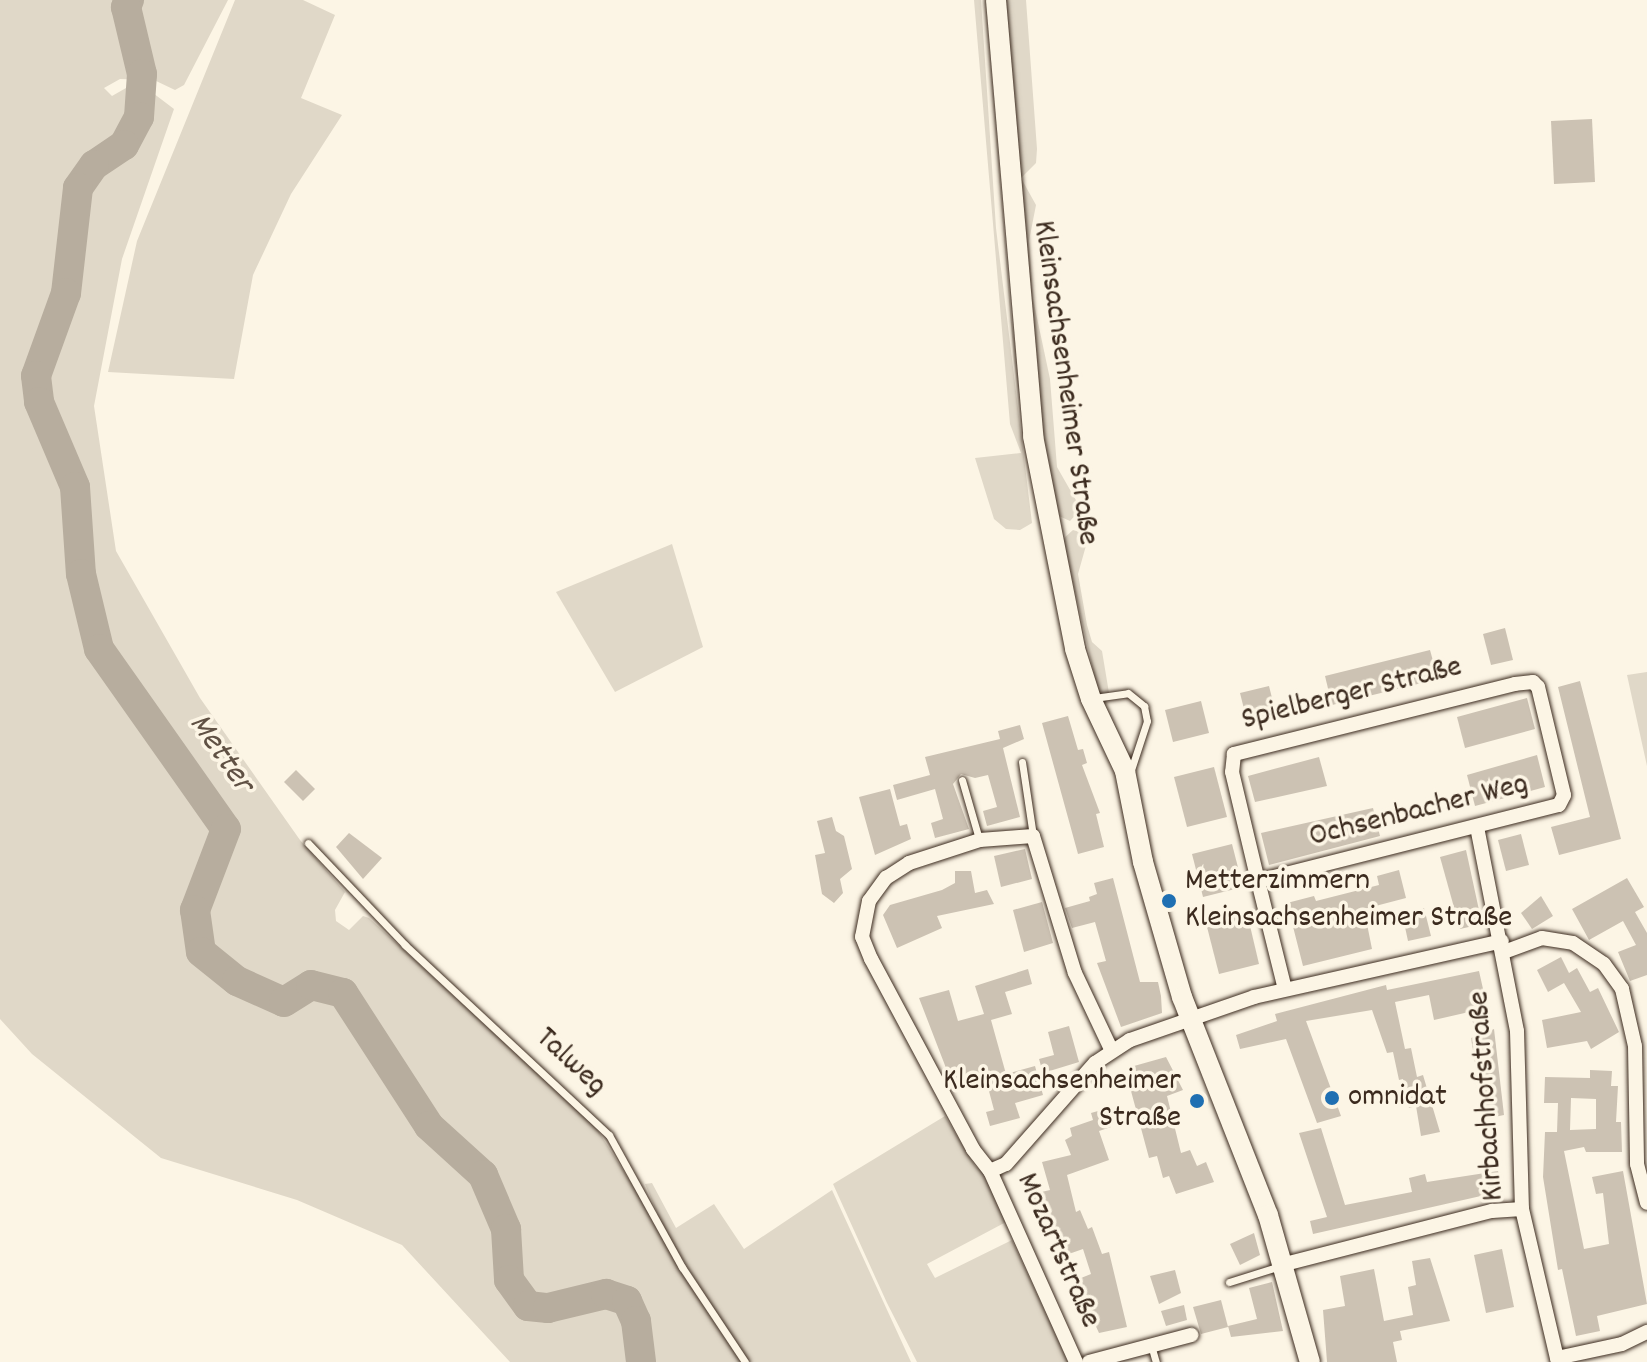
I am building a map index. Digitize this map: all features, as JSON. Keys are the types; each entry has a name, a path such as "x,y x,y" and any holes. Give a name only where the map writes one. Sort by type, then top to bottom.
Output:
{"main road":[{"name":"Kleinsachsenheimer Straße","path":"996,0 1033,436 1075,649 1091,699 1128,784 1143,862 1191,1021 1285,1264 1310,1362"}],"street":[{"name":"Ochsenbacher Weg","path":"1258,881 1477,827 1563,802 1541,696 1533,682"},
{"name":"Spielberger Straße","path":"1285,989 1232,772 1238,751 1533,682"},
{"name":"Kirbachhofstraße","path":"1477,827 1503,946 1517,1031 1522,1209 1557,1360"},
{"name":"Mozartstraße","path":"1033,836 980,840 909,863 886,878 869,901 862,937 914,1044 990,1171 1076,1362"},
{"path":"1033,836 1075,973 1111,1049"},
{"path":"990,1171 1006,1164 1111,1049 1285,989 1542,938 1573,943 1604,964 1622,989 1635,1046 1637,1164 1647,1203"},
{"path":"1285,1264 1492,1211 1522,1209"},
{"path":"1557,1360 1622,1344 1647,1332"},
{"name":"Mozartstraße","path":"1089,1362 1191,1335"}],"lane":[{"path":"1091,699 1128,693 1144,706 1147,721 1135,747 1128,784"},
{"path":"1022,762 1033,836"},
{"path":"962,780 980,840"},
{"name":"Talweg","path":"308,843 405,945 609,1135 682,1267 745,1362"},
{"path":"1229,1282 1285,1264"},
{"path":"1151,1345 1156,1362"}],"shaded area":[{"path":"0,0 228,0 184,85 175,90 154,80 120,79 104,88 112,96 126,88 145,87 174,109 122,259 94,406 116,551 200,698 300,840 345,892 335,910 336,921 349,930 363,916 369,918 595,1126 745,1362 510,1362 402,1245 297,1200 161,1158 32,1054 0,1019"},
{"path":"235,0 303,0 335,15 301,98 342,115 291,194 253,275 234,379 108,372 137,241"},
{"path":"974,0 981,0 996,228 1032,523 1020,530 1006,529 994,519 975,458 1021,453 1010,424"},
{"path":"985,0 1011,315 1039,524 1014,362"},
{"path":"1005,0 1026,0 1037,149 1036,163 1021,178 1036,205 1029,241 1033,299 1050,379 1057,467 1081,509 1070,521 1059,516 1040,415"},
{"path":"1073,530 1089,535 1078,574 1092,642 1102,651 1109,693 1099,696 1063,539"},
{"path":"672,544 703,647 615,692 556,592"},
{"path":"1647,672 1647,766 1627,675"},
{"path":"945,1116 975,1166 988,1177 1006,1222 927,1264 935,1278 1012,1240 1068,1362 917,1362 887,1303 833,1184"},
{"path":"652,1183 676,1228 714,1204 744,1249 832,1190 911,1362 746,1362 664,1229 645,1184"}],"building":[{"path":"1592,119 1595,182 1554,184 1551,121"},
{"path":"1505,628 1513,660 1491,665 1483,634"},
{"path":"1430,650 1438,679 1332,705 1325,676"},
{"path":"1580,681 1621,839 1559,855 1551,827 1590,817 1558,687"},
{"path":"1269,686 1277,718 1248,725 1240,693"},
{"path":"1527,698 1535,729 1465,748 1457,717"},
{"path":"1201,701 1209,733 1173,742 1165,710"},
{"path":"1068,716 1078,750 1083,749 1087,763 1082,765 1100,813 1096,814 1104,847 1078,854 1042,723"},
{"path":"1020,725 1024,739 1003,748 1020,817 987,826 983,811 997,807 988,775 975,778 961,774 953,784 969,829 935,838 931,823 943,819 935,789 897,800 893,785 930,775 925,757 1000,739 998,731"},
{"path":"1537,755 1545,787 1475,806 1467,775"},
{"path":"1319,757 1327,786 1255,802 1248,776"},
{"path":"1214,767 1227,817 1187,827 1174,777"},
{"path":"296,770 315,789 303,801 284,782"},
{"path":"890,789 900,826 907,824 911,839 875,855 859,797"},
{"path":"1373,808 1380,836 1269,865 1261,833"},
{"path":"832,817 836,831 844,836 852,869 840,879 843,893 834,903 822,894 815,855 825,853 817,821"},
{"path":"349,833 382,858 363,879 336,847"},
{"path":"1521,834 1529,865 1506,871 1498,840"},
{"path":"1232,844 1243,887 1203,897 1192,854"},
{"path":"1025,849 1032,879 1001,887 994,856"},
{"path":"1466,850 1482,924 1460,929 1440,857"},
{"path":"1399,870 1406,898 1364,909 1372,949 1303,966 1287,903 1314,896 1316,901 1379,885 1377,876"},
{"path":"955,871 971,871 975,893 987,890 994,904 937,916 942,928 897,948 883,915 890,905 942,890 955,883"},
{"path":"1113,878 1140,982 1158,982 1162,1013 1121,1027 1097,963 1106,961 1095,922 1072,928 1065,908 1090,901 1089,897 1097,894 1094,883"},
{"path":"1627,878 1644,907 1635,912 1647,933 1647,975 1630,981 1618,952 1636,945 1623,921 1589,940 1572,909"},
{"path":"1541,896 1553,916 1532,929 1521,913"},
{"path":"1042,902 1053,943 1024,952 1013,910"},
{"path":"1424,908 1431,936 1408,941 1402,913"},
{"path":"1247,913 1259,964 1219,974 1206,923"},
{"path":"1561,957 1569,973 1577,968 1590,992 1598,988 1619,1032 1591,1049 1587,1041 1547,1048 1542,1020 1581,1012 1564,983 1548,992 1537,970"},
{"path":"1028,969 1032,984 1005,992 1012,1014 991,1020 1006,1074 1035,1066 1043,1095 1015,1103 1020,1118 990,1126 986,1112 994,1110 986,1080 971,1084 969,1076 951,1081 919,998 949,990 958,1021 984,1014 975,986"},
{"path":"1479,971 1490,1020 1475,1028 1469,1012 1434,1020 1429,995 1395,1002 1405,1049 1411,1048 1417,1077 1423,1075 1440,1132 1421,1136 1416,1106 1409,1108 1393,1052 1387,1053 1372,1010 1306,1021 1341,1116 1317,1123 1286,1039 1240,1049 1236,1035 1277,1021 1275,1014 1386,985 1387,990"},
{"path":"1069,1026 1079,1062 1043,1073 1039,1059 1054,1055 1048,1032"},
{"path":"1494,1029 1504,1115 1484,1119 1471,1038"},
{"path":"1166,1057 1183,1090 1167,1096 1181,1153 1190,1150 1197,1166 1206,1162 1214,1182 1176,1194 1169,1176 1163,1178 1157,1156 1149,1158 1131,1091 1141,1088 1134,1066"},
{"path":"1590,1070 1612,1071 1611,1086 1618,1086 1616,1122 1621,1122 1622,1152 1586,1152 1584,1147 1564,1151 1584,1249 1609,1244 1603,1193 1596,1194 1592,1177 1623,1171 1647,1304 1597,1316 1600,1331 1576,1336 1562,1269 1558,1270 1543,1177 1545,1132 1557,1132 1558,1103 1544,1103 1545,1077 1590,1078","holes":["1571,1098 1596,1099 1596,1129 1570,1130"]},
{"path":"1105,1109 1111,1127 1099,1131 1109,1160 1067,1175 1076,1212 1080,1210 1088,1229 1092,1227 1102,1254 1109,1252 1127,1327 1099,1333 1083,1298 1081,1278 1091,1274 1083,1249 1063,1256 1046,1210 1037,1212 1033,1194 1050,1190 1042,1162 1071,1155 1065,1140 1072,1136 1070,1128 1093,1120 1091,1113"},
{"path":"1321,1128 1345,1205 1412,1192 1409,1178 1425,1174 1427,1182 1498,1171 1503,1191 1313,1234 1310,1221 1327,1217 1299,1133"},
{"path":"1254,1233 1260,1255 1240,1265 1230,1244"},
{"path":"1502,1249 1514,1307 1486,1313 1474,1255"},
{"path":"1430,1258 1450,1321 1400,1331 1402,1340 1393,1342 1397,1362 1327,1362 1323,1310 1345,1306 1340,1276 1374,1269 1384,1321 1413,1315 1408,1287 1416,1285 1412,1261"},
{"path":"1175,1270 1181,1293 1159,1304 1150,1276"},
{"path":"1272,1282 1283,1331 1231,1337 1228,1326 1257,1319 1249,1288"},
{"path":"1221,1300 1228,1327 1201,1334 1193,1307"},
{"path":"1184,1305 1187,1320 1166,1326 1161,1311"}],"waterway":[{"name":"Metter","path":"129,0 126,7 142,74 139,117 124,145 94,165 78,188 66,293 36,376 39,402 75,487 81,574 99,649 226,829 195,910 201,952 237,981 284,1002 311,985 343,993 429,1126 483,1175 506,1229 509,1280 528,1306 548,1308 606,1294 627,1301 636,1321 641,1362"}],"place":[{"name":"Metterzimmern Kleinsachsenheimer Straße","path":"1169,901"},
{"name":"omnidat","path":"1332,1098"},
{"name":"Kleinsachsenheimer Straße","path":"1197,1101"}]}
